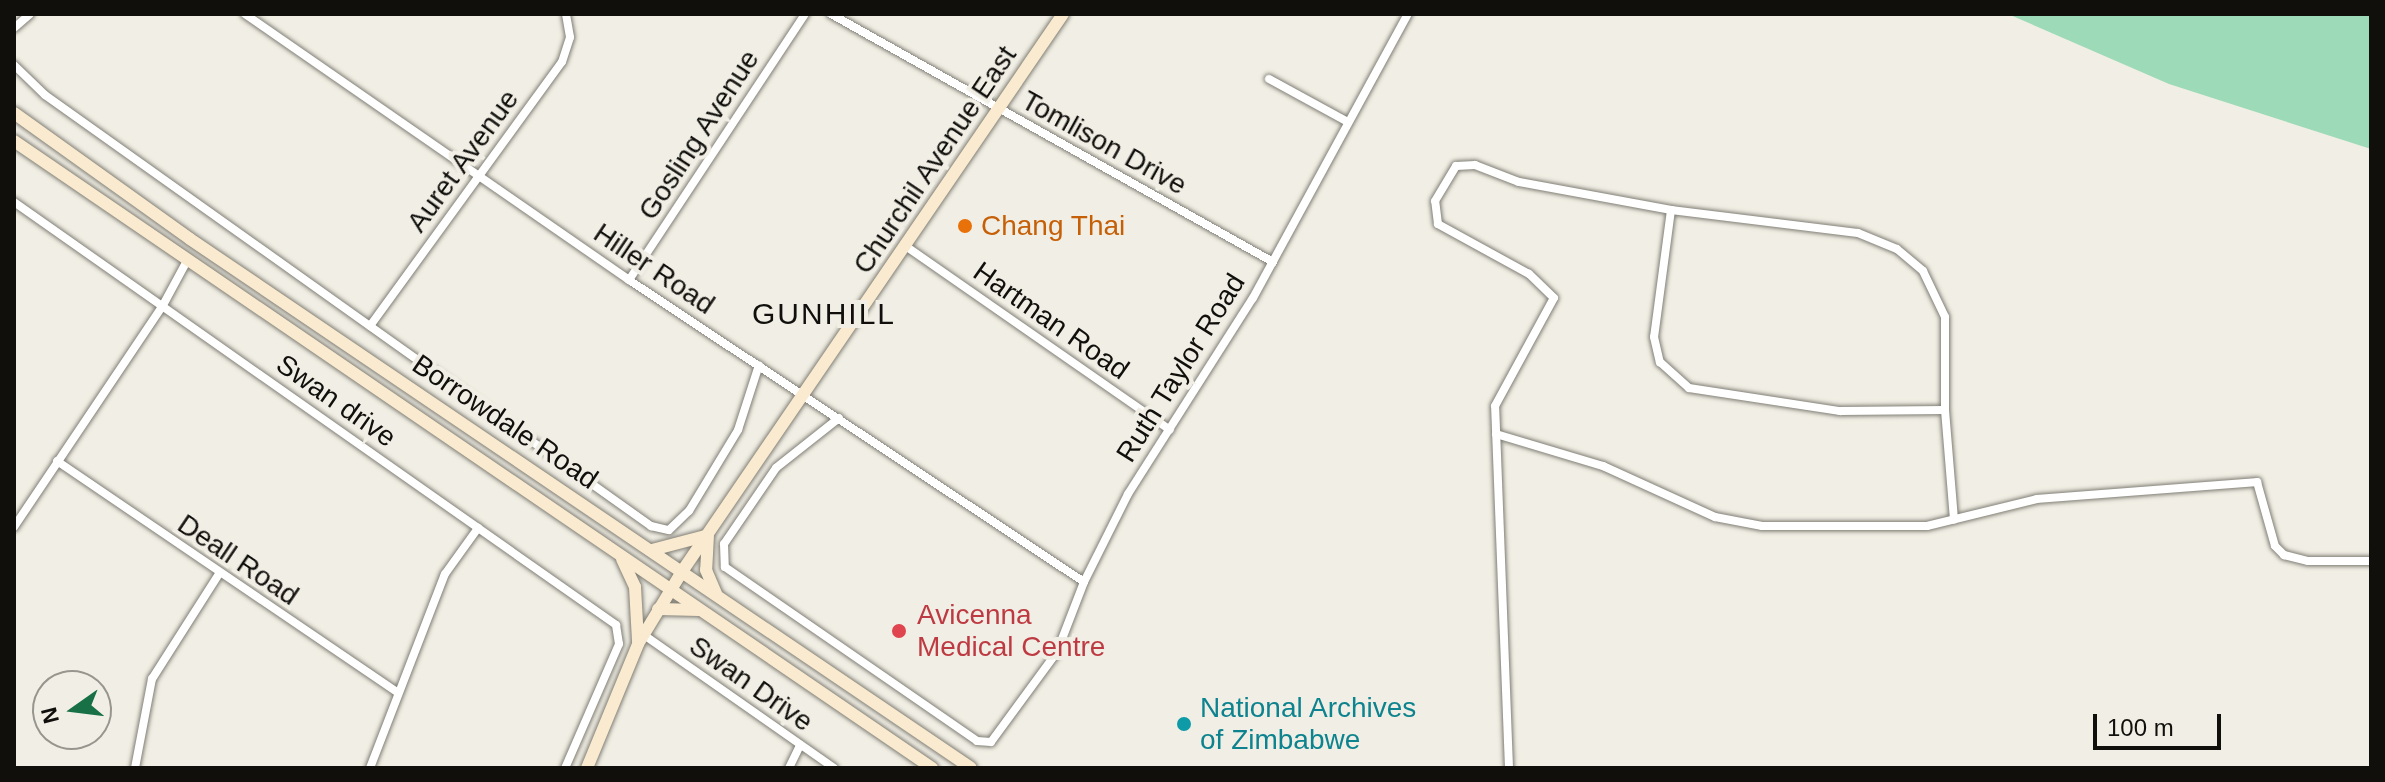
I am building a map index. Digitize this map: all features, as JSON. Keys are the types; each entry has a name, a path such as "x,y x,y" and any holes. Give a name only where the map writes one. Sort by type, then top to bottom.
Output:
{"main road":[{"name":"Churchil Avenue East","path":"588,765 641,640 658,609 806,396 1063,14"},
{"name":"Borrowdale Road","path":"14,113 190,239 683,570 971,768"},
{"name":"Borrowdale Road","path":"14,141 932,768"},
{"path":"652,550 708,535 706,570 716,594"},
{"path":"620,556 635,587 641,640"},
{"path":"658,609 702,610"}],"street":[{"path":"14,28 30,14"},
{"name":"Hiller Road","path":"245,14 629,280 1084,582"},
{"name":"Auret Avenue","path":"370,326 562,62 570,37 566,14"},
{"name":"Gosling Avenue","path":"629,280 805,14"},
{"name":"Tomlison Drive","path":"831,14 1273,262"},
{"name":"Ruth Taylor Road","path":"839,418 786,457 735,526 722,558 734,576 977,741 991,742 1057,652 1084,582 1135,483 1273,262 1408,14"},
{"path":"14,65 45,95 645,524 661,530 678,526 738,430 759,365"},
{"path":"1269,79 1348,122"},
{"path":"1509,768 1496,434 1498,394 1532,346 1554,298 1529,274 1438,224 1435,201 1456,166 1475,165 1519,182 1671,210 1858,233 1897,249 1929,279 1945,317 1945,410 1954,520"},
{"name":"Swan drive","path":"15,204 610,619 619,631 619,644 571,754"},
{"path":"1671,210 1654,337 1660,362 1672,378 1719,396 1840,411 1945,410"},
{"name":"Hartman Road","path":"907,247 1170,430"},
{"path":"14,527 162,307 188,259"},
{"path":"1496,434 1603,466 1742,524 1897,527 1954,520 2037,499 2257,482 2275,546 2284,555 2308,561 2371,561"},
{"name":"Deall Road","path":"57,461 219,574 397,692"},
{"path":"370,768 445,574 478,528"},
{"path":"135,768 152,679 219,574"},
{"name":"Swan Drive","path":"641,640 834,768"},
{"path":"789,768 800,745"},
{"path":"565,768 571,754 588,765"}],"green space":[{"path":"2008,14 2371,14 2371,149 2169,84"}],"place":[{"name":"Chang Thai","path":"965,226"},
{"name":"Avicenna Medical Centre","path":"899,631"},
{"name":"National Archives of Zimbabwe","path":"1184,724"}],"district":[{"name":"GUNHILL","path":"824,314"}]}
